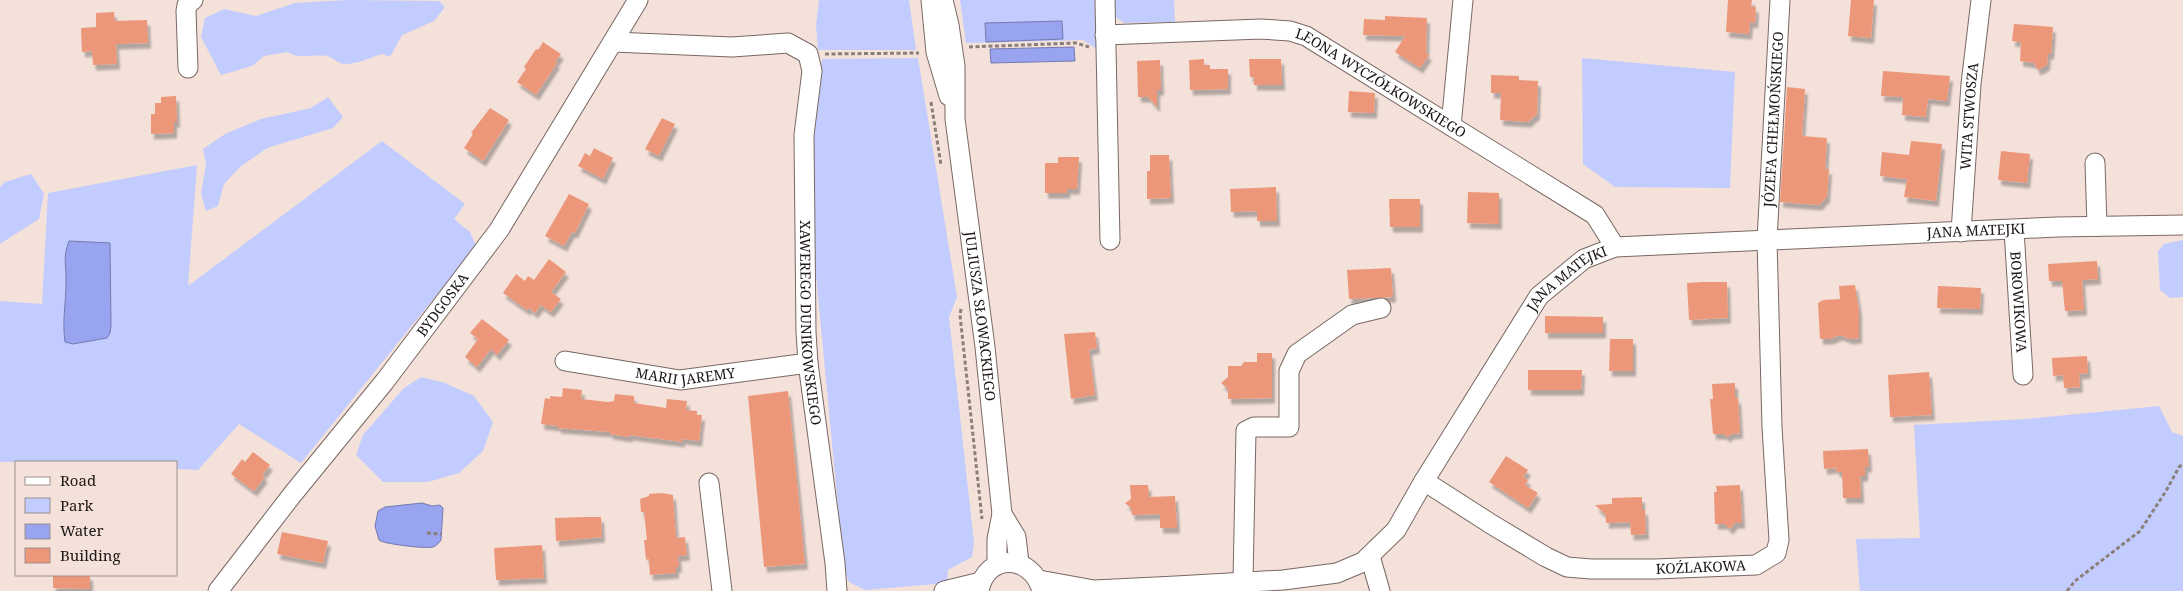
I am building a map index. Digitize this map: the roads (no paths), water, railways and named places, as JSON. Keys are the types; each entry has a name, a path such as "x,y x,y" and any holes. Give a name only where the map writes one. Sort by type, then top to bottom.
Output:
{"street":[{"path":"188,68 186,12 187,5 194,0"},
{"name":"BYDGOSKA","path":"218,591 384,381 499,230 638,0"},
{"name":"JULIUSZA SŁOWACKIEGO","path":"931,0 936,52 955,118"},
{"name":"JULIUSZA SŁOWACKIEGO","path":"943,0 950,25 954,66 955,118 985,347 1002,514 997,539 997,565"},
{"path":"1104,0 1110,240"},
{"path":"1451,126 1463,0"},
{"name":"JÓZEFA CHEŁMOŃSKIEGO","path":"1767,240 1780,0"},
{"name":"WITA STWOSZA","path":"1960,232 1971,84 1981,0"},
{"name":"LEONA WYCZÓŁKOWSKIEGO","path":"1105,36 1261,29 1290,31 1306,36 1596,215 1615,247"},
{"name":"XAWEREGO DUNIKOWSKIEGO","path":"613,42 732,46 788,43 808,54 812,71 804,135 808,363 835,563 836,591"},
{"path":"2095,163 2097,226"},
{"name":"JANA MATEJKI","path":"1040,586 1093,591 1176,588 1243,581 1283,580 1338,573 1363,562 1396,530 1424,481 1539,296 1584,259 1615,247 2097,226 2183,225"},
{"name":"BOROWIKOWA","path":"2014,230 2023,375"},
{"name":"KOŹLAKOWA","path":"1424,481 1491,524 1546,557 1567,567 1655,569 1756,565 1776,553 1779,540 1772,427 1767,240"},
{"path":"1243,581 1246,431 1254,427 1289,427 1289,371 1297,354 1352,315 1381,308"},
{"name":"MARII JAREMY","path":"565,361 680,380 808,363"},
{"path":"709,482 722,591"},
{"name":"JULIUSZA SŁOWACKIEGO","path":"1002,514 1016,537 1019,563"},
{"path":"1370,556 1380,591"},
{"path":"944,591 980,587 990,569 1008,562 1019,563 1027,567 1040,586"}],"water":[{"path":"1062,21 1063,39 986,42 985,23"},
{"path":"1074,47 1075,61 991,63 990,49"},
{"path":"69,241 110,243 111,326 107,338 73,344 65,342 65,258"},
{"path":"422,503 432,506 440,505 443,508 441,540 437,544 433,547 414,547 379,540 375,526 378,511 385,507"}]}
